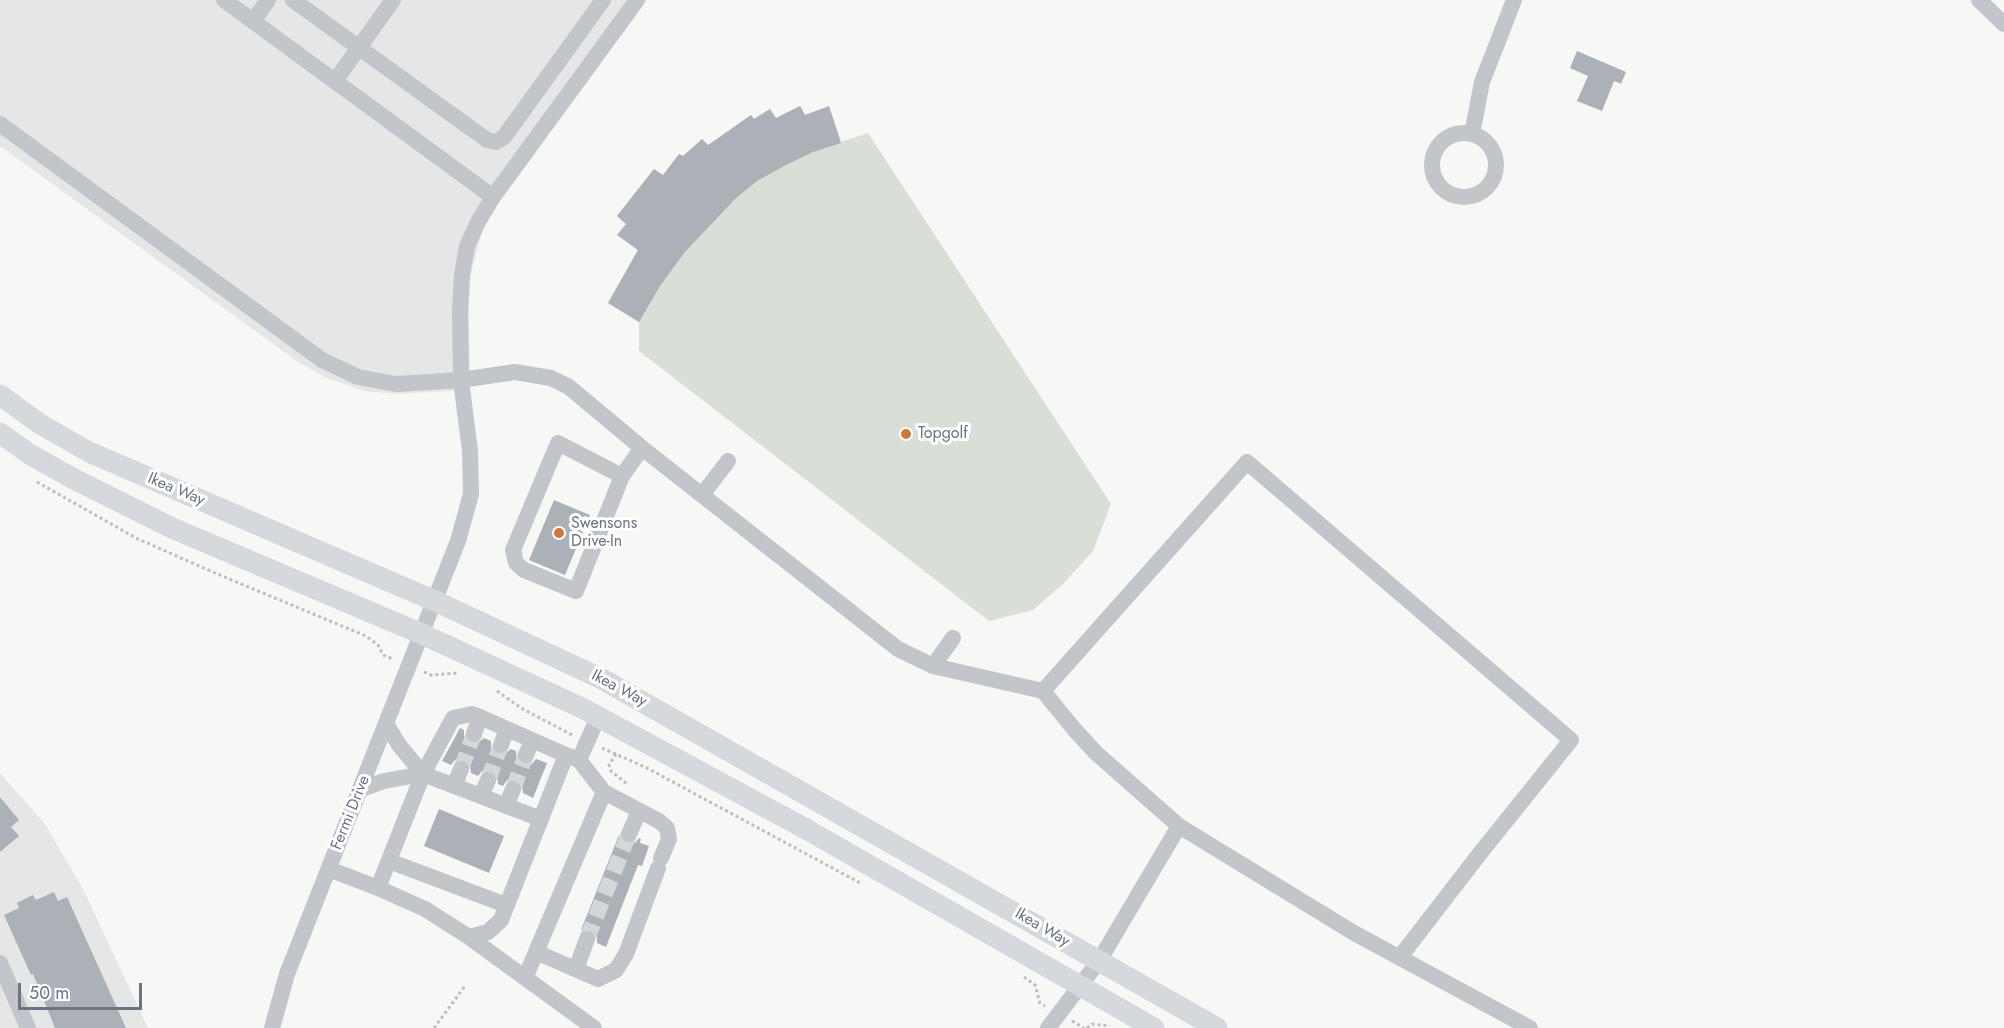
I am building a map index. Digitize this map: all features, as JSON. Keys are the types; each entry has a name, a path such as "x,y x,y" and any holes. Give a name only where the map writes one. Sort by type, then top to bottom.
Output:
{"main road":[{"name":"Ikea Way","path":"0,395 40,424 89,452 435,601 602,679 1217,1028"},
{"name":"Ikea Way","path":"0,433 31,455 74,479 172,528 422,634 598,717 806,829 1154,1028"}],"street":[{"path":"224,0 493,197"},
{"path":"253,21 268,0"},
{"path":"293,0 487,140 496,142 504,137 603,0"},
{"path":"335,81 393,0"},
{"name":"Fermi Drive","path":"272,1028 287,974 459,541 471,494 470,452 461,380 460,311 467,246 493,197 637,0"},
{"path":"1472,134 1482,82 1514,0"},
{"path":"1979,0 2004,24"},
{"path":"0,124 322,360 358,377 396,384 461,380 515,372 551,378 569,387 642,448 898,650 933,666 1043,691 1089,745 1179,826 1354,933 1530,1028"},
{"path":"622,476 558,443 513,550 516,563 524,570 576,591 622,476 642,448"},
{"path":"702,495 728,461"},
{"path":"1043,691 1246,462 1571,740 1480,852 1400,957"},
{"path":"933,666 953,638"},
{"path":"378,888 423,774 453,718 472,714 480,717 504,737 529,747 573,758 604,792 659,821 667,828 669,839 660,842 660,863 626,954 616,970 598,979 536,952"},
{"path":"474,734 480,717"},
{"path":"469,937 488,932 501,920 541,819 573,758 598,717"},
{"path":"387,725 399,745 423,774 541,819"},
{"path":"454,786 461,769"},
{"path":"359,790 384,781 423,774"},
{"path":"481,796 488,780"},
{"path":"506,806 513,789"},
{"path":"525,978 604,792"},
{"path":"629,834 639,811"},
{"path":"1048,1028 1099,961 1179,826"},
{"path":"388,861 506,905"},
{"path":"329,868 424,909 469,937 594,1028"},
{"path":"576,969 587,939"},
{"path":"0,963 28,1028"}],"path":[{"path":"615,754 609,765 611,771 627,786 620,801"},
{"path":"434,1028 465,986"},
{"path":"1087,1028 1092,1024 1113,1028"}],"shaded area":[{"path":"0,0 647,0 497,203 483,228 471,274 470,390 396,394 364,391 324,377 298,362 0,146"},
{"name":"Topgolf","path":"800,106 805,115 829,106 841,142 868,133 1111,504 1093,551 1064,583 1033,610 989,621 639,351 639,322 608,303 638,250 617,235 626,224 617,216 654,169 663,175 679,154 683,156 702,139 709,145 751,115 754,119 770,109 776,118"},
{"path":"0,773 45,824 84,891 148,1028 0,1028"}],"building":[{"path":"1577,51 1626,72 1621,84 1614,81 1602,111 1577,101 1588,76 1570,68"},
{"path":"800,106 805,115 829,106 841,143 813,152 786,165 757,181 736,198 684,253 660,286 639,322 608,303 638,250 617,235 626,224 617,216 654,169 663,175 679,154 683,156 702,139 708,145 751,115 754,119 770,109 776,118"},
{"path":"554,500 590,515 565,575 529,560"},
{"path":"460,728 464,730 464,736 470,744 476,744 484,738 491,741 491,747 497,755 503,755 511,749 516,751 517,761 523,765 532,764 536,759 547,763 533,798 523,793 522,783 516,779 507,780 503,786 498,784 497,774 492,770 482,771 478,776 471,773 470,763 464,759 455,760 451,765 442,761"},
{"path":"0,797 19,820 11,827 19,836 0,852"},
{"path":"439,809 504,836 489,873 424,846"},
{"path":"619,835 625,844 635,843 639,838 640,843 649,846 642,866 638,865 606,947 597,943 597,937 591,929 581,930"},
{"path":"54,892 58,901 67,897 126,1028 55,1028 33,974 31,975 4,915 19,908 17,903 33,895 36,900"}],"tunnel":[{"path":"461,769 474,734"},
{"path":"488,780 501,745"},
{"path":"513,789 526,755"},
{"path":"587,939 629,834"}],"place":[{"name":"Topgolf","path":"906,434"},
{"name":"Swensons Drive-In","path":"559,533"}]}
